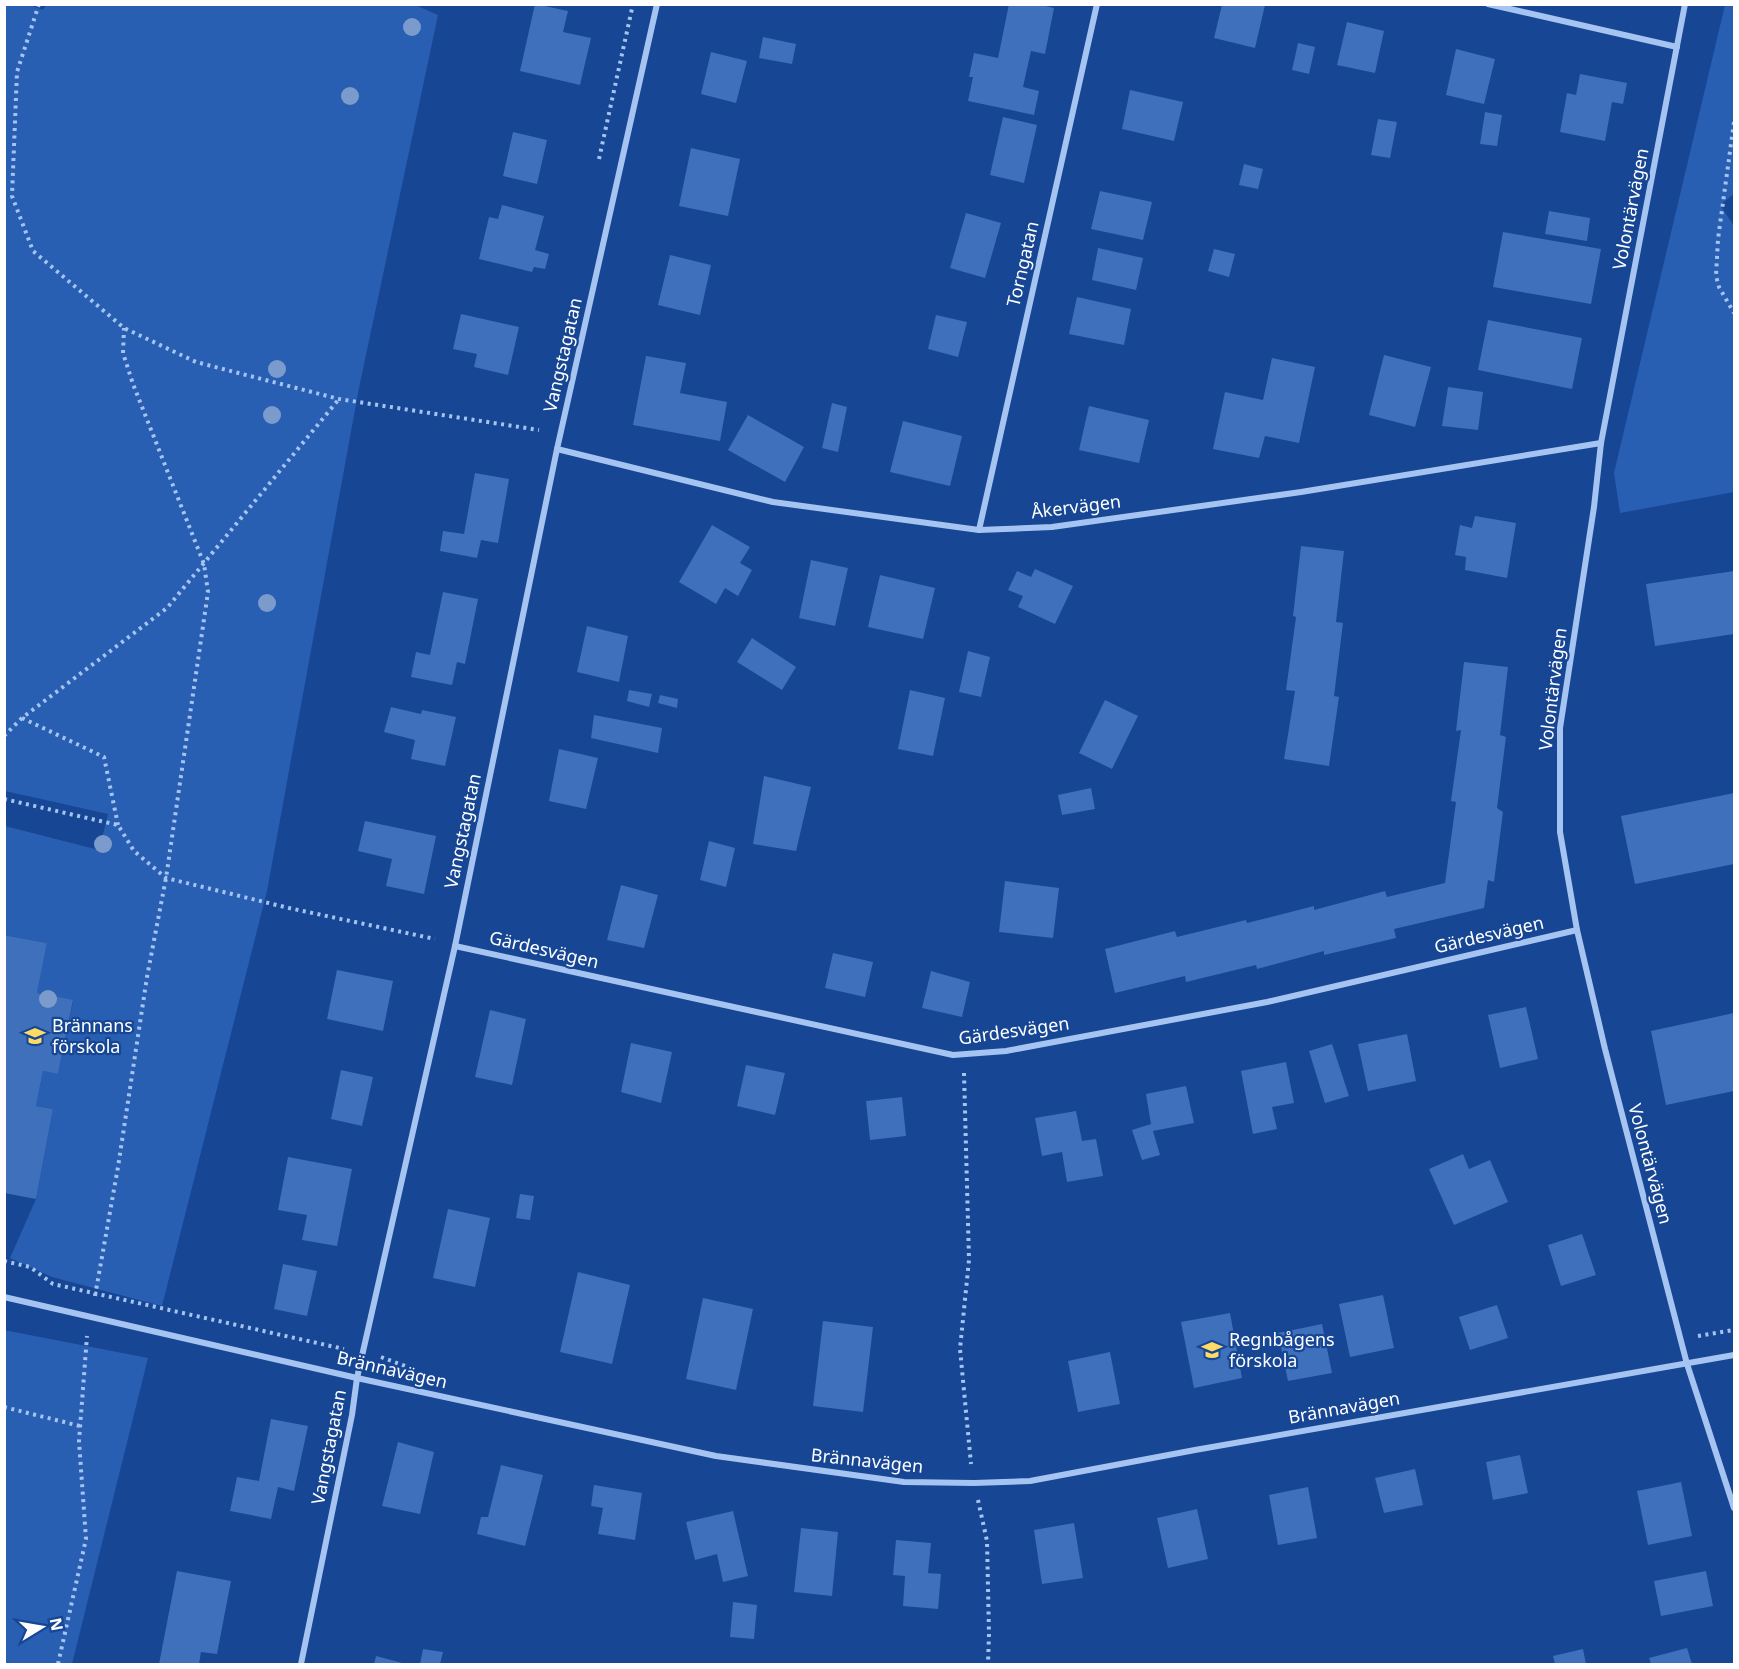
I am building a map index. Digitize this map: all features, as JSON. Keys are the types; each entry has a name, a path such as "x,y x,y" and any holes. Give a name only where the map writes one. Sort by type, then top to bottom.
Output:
{"street":[{"name":"Vangstagatan","path":"301,1665 352,1416 357,1378 455,945 557,449 657,4"},
{"name":"Torngatan","path":"979,530 1096,4"},
{"path":"1488,4 1677,47"},
{"name":"Volontärvägen","path":"1685,4 1601,442 1594,507 1560,728 1560,832 1577,930 1605,1049 1687,1364 1734,1508"},
{"name":"Åkervägen","path":"557,449 772,502 979,530 1052,526 1301,492 1601,442"},
{"name":"Gärdesvägen","path":"455,945 953,1055 1006,1051 1267,1002 1577,930"},
{"name":"Brännavägen","path":"4,1297 357,1378 716,1456 904,1482 975,1484 1030,1481 1219,1445 1734,1355"}],"path":[{"path":"39,4 17,72 12,196 33,251 124,328 196,362 339,399 539,430"},
{"path":"1734,122 1718,239 1716,276 1719,287 1734,313"},
{"path":"58,1665 86,1539 79,1441 87,1339 118,1167 147,977 166,878 208,592 204,564 123,353 124,328"},
{"path":"4,736 22,718 167,608 339,399"},
{"path":"22,718 104,757 118,825 134,851 166,878 289,908 435,939"},
{"path":"4,799 118,825"},
{"path":"964,1054 969,1260 960,1349 971,1463 987,1541 989,1634 987,1665"},
{"path":"4,1261 30,1267 53,1284 393,1360 410,1368"},
{"path":"1680,1339 1734,1330"},
{"path":"4,1407 80,1426"},
{"path":"959,1463 980,1464"}],"shaded area":[{"path":"47,4 413,4 438,15 359,388 267,891 162,1306 52,1277 10,1258 36,1199 53,1109 36,1106 43,1071 58,1074 73,1001 37,993 47,943 5,935 5,826 99,850 108,814 5,791 5,5 30,5 43,10"},
{"path":"1725,5 1734,5 1734,194 1720,205 1734,226 1734,492 1620,513 1614,473"},
{"path":"4,1330 148,1358 72,1664 5,1664"}],"building":[{"path":"535,4 568,11 563,32 591,38 580,85 520,71"},
{"path":"1009,4 1037,4 1054,8 1045,54 1031,51 1023,87 1039,91 1034,115 968,101 973,77 969,77 974,53 998,58"},
{"path":"1222,5 1265,5 1255,48 1214,38"},
{"path":"1347,22 1384,31 1375,73 1337,65"},
{"path":"763,37 796,44 792,64 759,58"},
{"path":"1298,43 1315,47 1309,74 1292,70"},
{"path":"1456,49 1495,59 1484,104 1446,95"},
{"path":"711,52 747,61 736,103 701,94"},
{"path":"1580,74 1627,83 1623,104 1612,102 1605,141 1560,132 1567,93 1576,95"},
{"path":"1130,90 1183,102 1174,141 1122,129"},
{"path":"1485,112 1502,115 1497,146 1480,144"},
{"path":"1003,117 1037,125 1024,183 990,175"},
{"path":"1378,119 1397,122 1390,158 1371,155"},
{"path":"513,132 547,140 537,184 503,176"},
{"path":"691,148 740,159 728,216 679,206"},
{"path":"1244,164 1263,169 1258,189 1239,185"},
{"path":"1100,191 1152,202 1143,240 1091,229"},
{"path":"502,205 544,216 535,250 549,254 545,269 534,267 532,272 479,259 489,217 498,219"},
{"path":"1549,211 1590,218 1587,241 1545,234"},
{"path":"966,213 1001,223 985,278 950,268"},
{"path":"1503,232 1601,249 1591,304 1493,287"},
{"path":"1098,248 1143,258 1136,290 1092,280"},
{"path":"1214,249 1235,254 1229,277 1208,271"},
{"path":"670,255 711,265 700,315 658,305"},
{"path":"1077,297 1131,309 1124,345 1069,334"},
{"path":"461,314 519,327 508,375 474,367 477,354 453,349"},
{"path":"936,315 967,322 958,357 928,349"},
{"path":"1488,320 1582,338 1572,389 1478,370"},
{"path":"1384,355 1431,367 1415,427 1369,415"},
{"path":"646,356 686,363 680,393 727,402 720,441 633,425"},
{"path":"1272,358 1315,367 1299,443 1265,436 1259,458 1213,449 1225,392 1263,400"},
{"path":"1448,387 1483,392 1478,430 1442,426"},
{"path":"832,403 847,407 838,452 822,448"},
{"path":"1089,406 1149,420 1139,463 1079,450"},
{"path":"748,415 804,447 785,482 728,450"},
{"path":"903,421 962,436 950,486 890,472"},
{"path":"475,473 509,479 498,543 481,540 477,558 440,551 443,531 464,534"},
{"path":"1475,516 1516,523 1507,578 1465,570 1466,557 1455,555 1460,525 1472,528"},
{"path":"712,525 750,547 740,563 752,570 738,596 725,588 716,604 679,582"},
{"path":"1301,546 1344,551 1336,622 1343,623 1334,696 1339,697 1329,766 1284,759 1295,691 1286,690 1296,617 1293,616"},
{"path":"811,560 848,568 835,626 799,618"},
{"path":"1035,569 1073,586 1055,624 1018,607 1023,596 1008,590 1017,571 1031,577"},
{"path":"1734,571 1734,634 1655,646 1646,584"},
{"path":"880,575 935,588 923,639 868,627"},
{"path":"443,592 478,599 465,664 457,662 452,685 411,677 416,652 430,655"},
{"path":"587,626 628,636 619,682 577,672"},
{"path":"752,638 796,667 782,690 737,662"},
{"path":"968,651 990,657 981,697 959,692"},
{"path":"1464,662 1508,667 1500,735 1506,737 1497,808 1503,812 1494,882 1488,880 1484,908 1394,929 1396,938 1324,955 1324,951 1257,969 1256,965 1186,982 1185,976 1115,993 1105,949 1175,931 1177,937 1314,906 1314,910 1385,891 1387,897 1445,883 1456,802 1451,801 1461,730 1456,731"},
{"path":"629,690 652,694 649,707 627,701"},
{"path":"910,690 945,698 933,756 898,749"},
{"path":"660,695 678,699 677,708 658,703"},
{"path":"1105,700 1138,716 1112,769 1079,753"},
{"path":"391,707 421,714 422,710 456,717 445,766 411,759 415,740 384,732"},
{"path":"594,715 662,728 658,753 591,738"},
{"path":"559,749 598,758 586,809 549,801"},
{"path":"764,776 811,787 796,851 753,844"},
{"path":"1091,788 1095,809 1062,815 1058,795"},
{"path":"1734,793 1734,864 1635,884 1621,816"},
{"path":"365,821 436,836 424,894 386,886 392,859 358,851"},
{"path":"709,841 735,848 726,887 700,880"},
{"path":"1005,881 1059,888 1053,938 999,932"},
{"path":"621,885 658,895 644,948 607,940"},
{"name":"Brännans förskola","path":"4,935 47,943 37,993 73,1000 58,1074 43,1071 36,1106 53,1109 36,1199 4,1193"},
{"path":"833,953 873,962 865,997 825,988"},
{"path":"337,970 393,981 383,1031 327,1019"},
{"path":"931,971 970,982 962,1017 922,1008"},
{"path":"1526,1007 1538,1059 1500,1068 1488,1015"},
{"path":"490,1010 526,1019 512,1085 475,1077"},
{"path":"1734,1013 1734,1091 1666,1105 1651,1031"},
{"path":"1407,1034 1416,1081 1368,1091 1358,1044"},
{"path":"631,1043 672,1052 661,1103 621,1092"},
{"path":"1332,1044 1349,1096 1325,1103 1309,1051"},
{"path":"1286,1062 1294,1103 1272,1107 1277,1129 1253,1134 1241,1071"},
{"path":"746,1065 785,1073 775,1115 737,1106"},
{"path":"341,1070 373,1077 362,1126 331,1119"},
{"path":"1186,1086 1194,1123 1153,1131 1160,1155 1142,1160 1132,1130 1151,1124 1146,1094"},
{"path":"902,1097 906,1136 870,1140 866,1101"},
{"path":"1076,1111 1082,1141 1096,1139 1103,1176 1067,1182 1062,1152 1042,1156 1035,1118"},
{"path":"1463,1154 1469,1169 1490,1160 1508,1202 1454,1225 1429,1169"},
{"path":"288,1157 352,1169 337,1246 302,1240 307,1215 278,1210"},
{"path":"520,1194 534,1196 530,1220 516,1218"},
{"path":"448,1209 490,1218 475,1287 433,1278"},
{"path":"1582,1234 1596,1275 1561,1286 1548,1245"},
{"path":"283,1264 317,1271 307,1316 274,1309"},
{"path":"578,1272 630,1285 612,1364 560,1352"},
{"path":"1383,1295 1394,1348 1350,1357 1339,1304"},
{"path":"703,1298 753,1309 736,1390 686,1379"},
{"path":"1497,1305 1508,1338 1470,1350 1459,1317"},
{"name":"Regnbågens förskola","path":"1230,1313 1242,1378 1194,1388 1181,1322"},
{"path":"823,1321 873,1327 863,1412 813,1406"},
{"path":"1322,1324 1332,1373 1288,1381 1278,1333"},
{"path":"1110,1352 1120,1404 1078,1412 1068,1361"},
{"path":"271,1419 308,1426 294,1491 278,1487 271,1519 230,1511 237,1477 259,1481"},
{"path":"398,1442 434,1452 420,1514 382,1506"},
{"path":"1520,1455 1528,1493 1493,1500 1486,1462"},
{"path":"501,1465 543,1475 525,1546 477,1534 481,1517 488,1517"},
{"path":"1415,1469 1423,1505 1384,1513 1375,1478"},
{"path":"1681,1482 1692,1536 1648,1545 1637,1491"},
{"path":"594,1485 642,1493 635,1540 598,1534 603,1508 591,1506"},
{"path":"1308,1487 1317,1538 1278,1545 1269,1495"},
{"path":"1197,1509 1208,1559 1168,1568 1157,1518"},
{"path":"733,1511 748,1576 723,1582 717,1554 695,1560 686,1522"},
{"path":"1074,1523 1083,1578 1042,1584 1034,1530"},
{"path":"801,1528 838,1532 832,1596 794,1592"},
{"path":"896,1540 931,1543 928,1573 941,1574 938,1609 903,1606 905,1576 893,1575"},
{"path":"177,1571 231,1581 217,1654 201,1652 199,1664 159,1664"},
{"path":"1706,1571 1713,1606 1661,1616 1654,1581"},
{"path":"733,1602 757,1605 754,1639 730,1637"},
{"path":"1687,1648 1692,1664 1651,1664 1649,1658"},
{"path":"423,1649 443,1652 440,1664 420,1664"},
{"path":"1583,1649 1586,1664 1555,1664 1553,1656"},
{"path":"376,1656 406,1664 374,1664"}],"place":[{"name":"Brännans förskola","path":"35,1036"},
{"name":"Regnbågens förskola","path":"1212,1350"}]}
